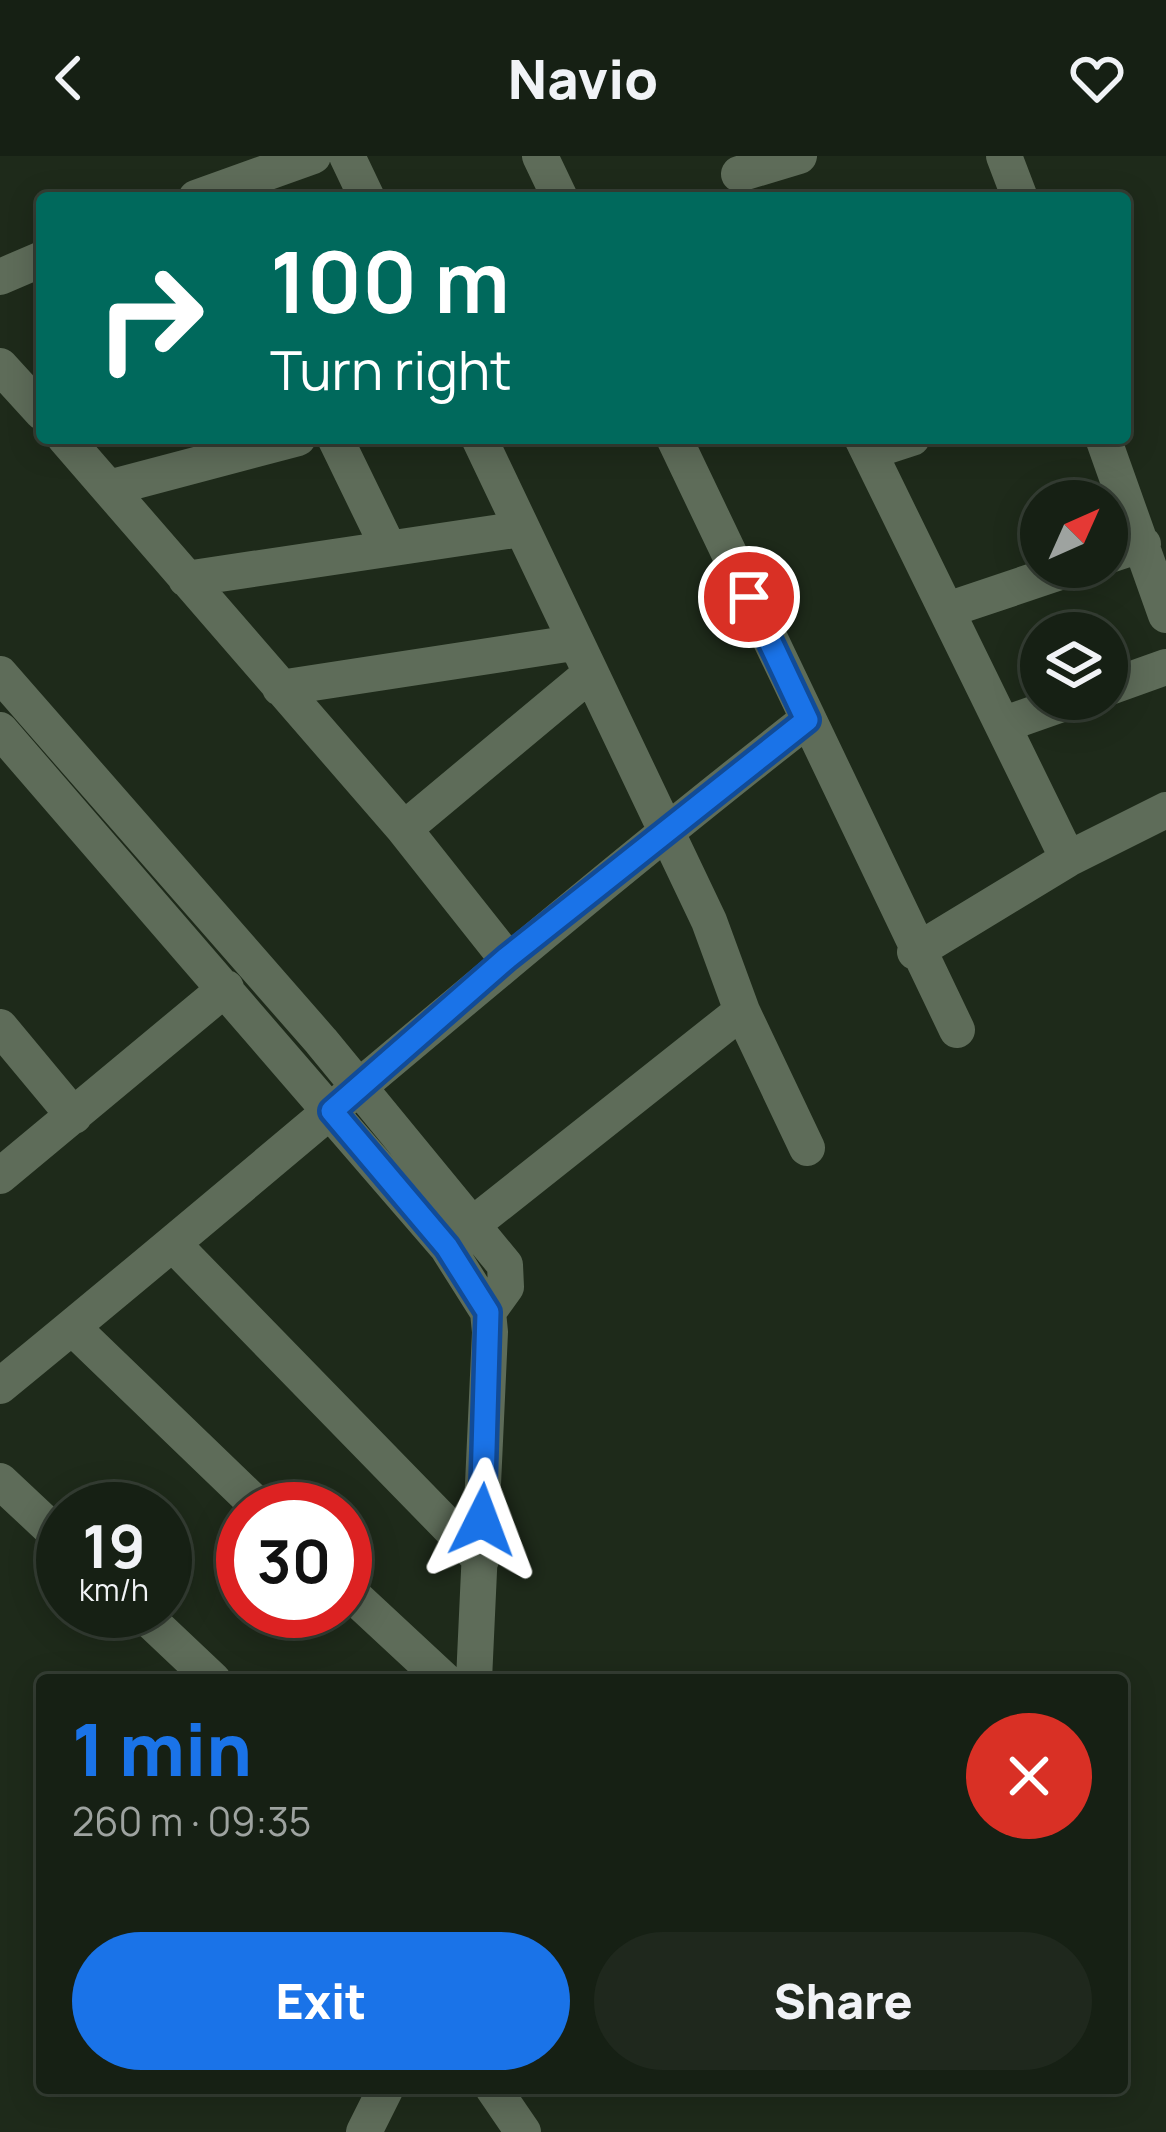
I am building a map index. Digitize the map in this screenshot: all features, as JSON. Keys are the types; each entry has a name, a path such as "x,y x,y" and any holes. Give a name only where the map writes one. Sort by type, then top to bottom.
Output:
{"street":[{"path":"221,192 313,156"},
{"path":"347,156 364,192"},
{"path":"540,156 557,192"},
{"path":"740,176 799,156"},
{"path":"1004,156 1018,192"},
{"path":"0,277 36,262"},
{"path":"70,444 404,830 507,958"},
{"path":"109,488 275,444"},
{"path":"338,444 388,547"},
{"path":"481,444 667,830 742,1010 807,1148"},
{"path":"677,444 956,1030"},
{"path":"1105,444 1166,615"},
{"path":"865,445 1068,859"},
{"path":"187,579 521,529"},
{"path":"1128,549 1143,544"},
{"path":"947,610 1020,585"},
{"path":"280,688 581,658"},
{"path":"404,830 581,658"},
{"path":"1128,681 1166,667"},
{"path":"0,674 346,1100 488,1312"},
{"path":"1005,724 1020,719"},
{"path":"0,1386 346,1100 507,958 807,720"},
{"path":"0,730 226,988 472,1225 509,1276 488,1312 474,1674"},
{"path":"915,952 1068,859 1166,810"},
{"path":"0,1176 226,988"},
{"path":"472,1225 742,1010"},
{"path":"0,1027 74,1116"},
{"path":"173,1244 481,1560"},
{"path":"72,1328 233,1482"},
{"path":"0,1481 36,1515"},
{"path":"372,1613 437,1674"},
{"path":"169,1638 208,1674"},
{"path":"364,2132 383,2094"},
{"path":"497,2094 523,2132"}],"route":[{"path":"482,1520 490,1374 488,1312 447,1247 332,1111 507,958 807,720 749,597"}]}
